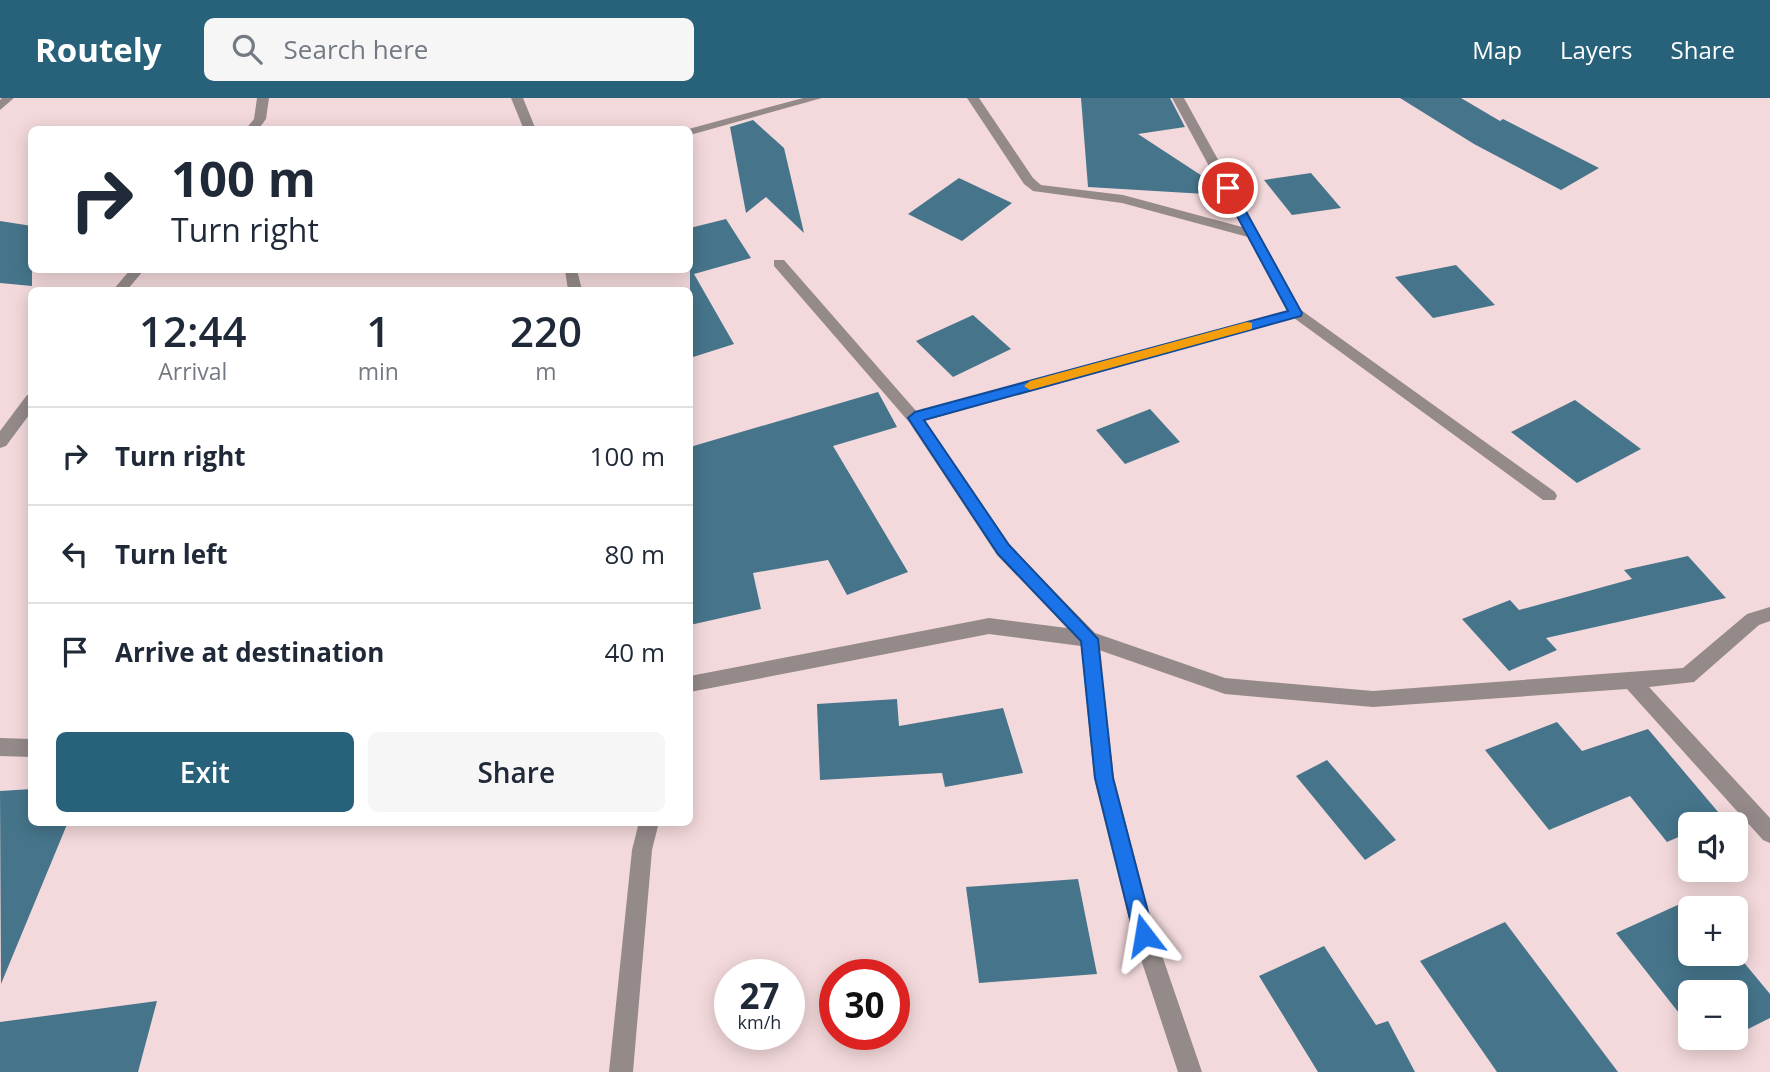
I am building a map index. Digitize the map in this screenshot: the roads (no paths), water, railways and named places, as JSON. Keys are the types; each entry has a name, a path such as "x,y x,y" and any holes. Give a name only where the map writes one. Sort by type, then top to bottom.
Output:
{"street":[{"path":"0,107 8,98"},
{"path":"254,126 260,119 263,98"},
{"path":"517,98 528,126"},
{"path":"693,130 816,98"},
{"path":"973,98 1027,181 1037,188 1123,198 1252,234"},
{"path":"1178,98 1296,313 1549,496"},
{"path":"779,263 915,418 1003,550 1089,639 1104,778 1144,935 1190,1072"},
{"path":"123,287 134,273"},
{"path":"915,418 1296,313"},
{"path":"0,442 28,404"},
{"path":"693,683 989,626 1089,639 1224,685 1373,699 1687,676 1754,619 1770,614"},
{"path":"1630,680 1770,833"},
{"path":"0,747 28,748"},
{"path":"621,1072 642,850 648,826"}]}
